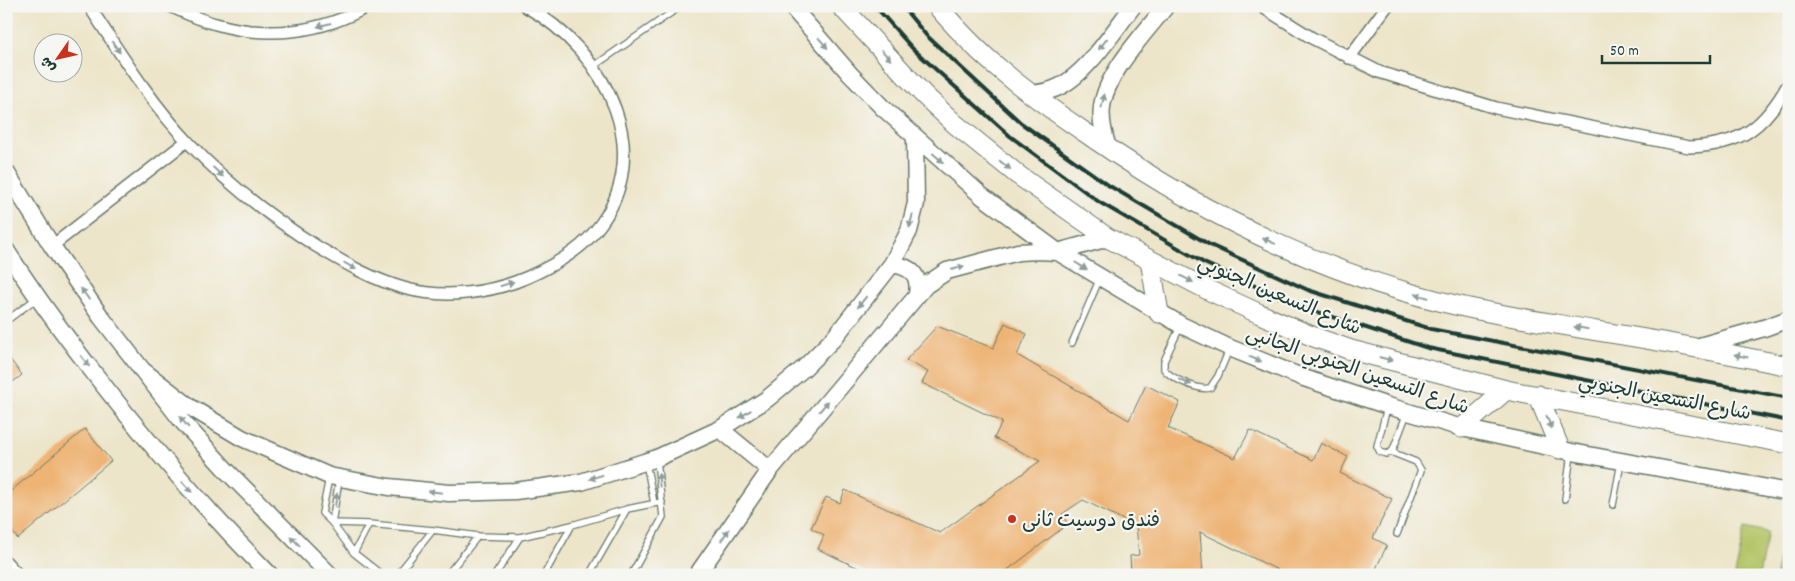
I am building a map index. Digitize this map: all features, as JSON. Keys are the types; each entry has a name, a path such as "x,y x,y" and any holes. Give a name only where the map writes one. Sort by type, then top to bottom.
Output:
{"main road":[{"name":"شارع التسعين الجنوبي","path":"841,6 894,65 955,124 1018,175 1108,238 1208,290 1314,338 1370,355 1506,390 1789,444"},
{"path":"937,6 972,44 1000,70 1108,148 1179,192 1248,230 1308,258 1361,278 1442,302 1485,312 1696,347 1789,366"},
{"path":"1150,260 1159,313"},
{"path":"1462,428 1506,390"},
{"path":"1538,395 1566,451"}],"street":[{"path":"89,6 142,84 187,141 251,200 298,234 356,270 409,289 445,293 481,291 518,281 563,259 588,239 598,228 613,203 622,174 624,144 621,127 610,95 594,66 572,41 547,20 525,6"},
{"path":"170,6 216,24 237,29 272,32 308,29 325,25 368,6"},
{"name":"شارع التسعين الجنوبي الجانبى","path":"791,6 850,74 915,138 982,196 1058,252 1181,325 1230,348 1304,378 1462,428 1566,451 1789,492"},
{"path":"1031,94 1053,90 1072,79 1088,63 1133,6"},
{"path":"1108,148 1102,121 1104,95 1111,79 1122,62 1166,6"},
{"path":"1261,6 1312,38 1379,72 1496,108 1689,147 1730,142 1749,132 1779,101 1789,83"},
{"path":"1349,58 1387,6"},
{"path":"141,369 190,407 242,438 334,477 389,487 449,494 515,492 581,482 651,460 720,429 767,399 804,368 834,338 892,264 909,231 916,203 915,138"},
{"path":"52,246 187,141"},
{"path":"6,172 52,246 101,317 182,421 226,470 330,575"},
{"path":"698,575 770,470 926,285 947,271 1018,252 1038,250 1058,252 1108,238"},
{"path":"6,250 38,298 119,406 176,475 270,575"},
{"path":"892,264 910,269 916,276 919,285 917,294"},
{"path":"1696,347 1789,319"},
{"path":"720,429 770,470"},
{"path":"6,562 18,575"}],"lane":[{"path":"594,66 681,6"},
{"path":"1072,343 1100,278"},
{"path":"6,321 38,298"},
{"path":"1181,325 1164,362 1164,369 1169,376 1202,389 1210,388 1218,376 1230,348"},
{"path":"1388,406 1376,446 1382,453 1391,452 1416,462 1421,470 1397,534"},
{"path":"1391,452 1408,412"},
{"path":"1565,499 1566,451"},
{"path":"631,575 663,517 662,502 651,460"},
{"path":"651,460 654,503"},
{"path":"1613,506 1622,461"},
{"path":"334,477 322,513 332,523 354,553 382,575"},
{"path":"332,523 334,477"},
{"path":"332,523 369,524 478,536 520,537 572,525 627,509 662,502"},
{"path":"588,575 627,509"},
{"path":"354,553 369,524"},
{"path":"544,575 572,525"},
{"path":"397,575 433,530"},
{"path":"447,575 478,536"},
{"path":"495,575 520,537"}],"green space":[{"path":"1745,527 1768,532 1759,575 1735,575"},
{"path":"1783,536 1789,538 1789,575 1776,575"}],"building":[{"name":"فندق دوسيت ثانى","path":"1005,323 1027,334 1017,355 1129,420 1146,385 1180,402 1168,428 1235,458 1250,430 1313,460 1321,443 1348,457 1340,473 1392,499 1373,538 1387,545 1373,575 1288,575 1200,532 1203,575 1131,575 1130,556 1139,555 1136,526 1083,500 1062,514 1068,524 1001,575 873,575 818,549 824,535 811,528 826,497 840,503 845,490 940,533 1040,461 994,438 1002,422 922,383 928,372 906,360 937,326 993,348"},
{"path":"6,354 22,375 6,387"},
{"path":"85,429 111,461 18,539 6,524 6,495"}],"railway":[{"path":"875,6 913,49 1010,136 1099,202 1204,263 1302,307 1428,348 1789,421"},
{"path":"902,6 926,35 1021,123 1108,185 1210,245 1308,290 1431,329 1789,398"}],"place":[{"name":"فندق دوسيت ثانى","path":"1012,519"}]}
